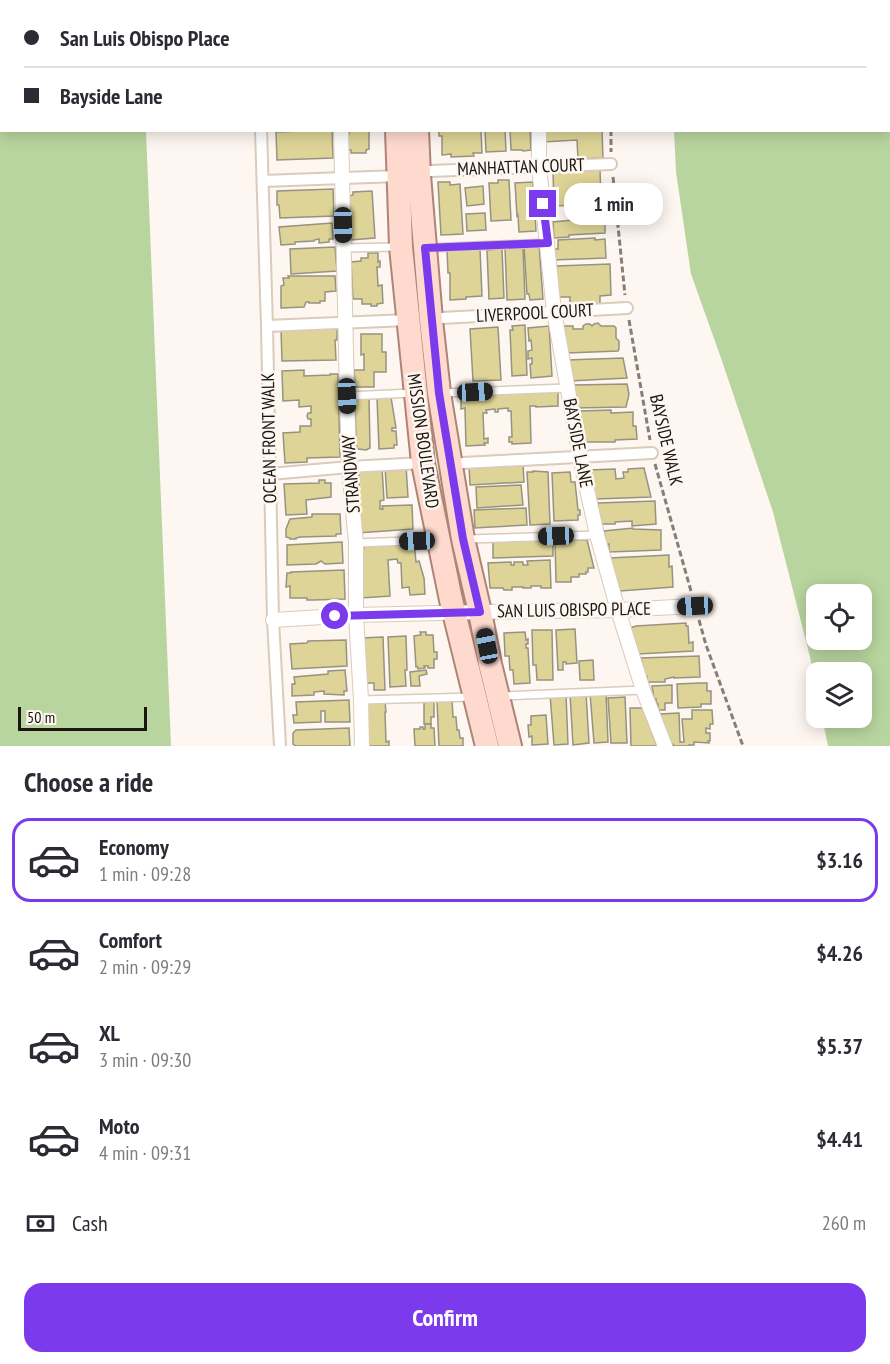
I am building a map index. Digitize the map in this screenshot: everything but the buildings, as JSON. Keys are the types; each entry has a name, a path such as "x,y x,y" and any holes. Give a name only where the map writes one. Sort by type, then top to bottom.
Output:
{"main road":[{"name":"MISSION BOULEVARD","path":"397,132 401,247 423,463 454,612 487,746"},
{"name":"MISSION BOULEVARD","path":"417,132 425,248 439,393 463,539 510,746"}],"street":[{"name":"OCEAN FRONT WALK","path":"261,132 273,620 280,746"},
{"name":"STRANDWAY","path":"341,132 347,396 356,543 356,615 362,746"},
{"name":"BAYSIDE LANE","path":"539,132 539,166 554,312 580,457 597,535 618,610 643,690 665,746"},
{"name":"MANHATTAN COURT","path":"430,171 611,164"},
{"path":"263,181 398,176"},
{"name":"LIVERPOOL COURT","path":"442,318 627,308"},
{"path":"267,326 408,320"},
{"path":"463,463 652,453"},
{"path":"270,474 423,463"},
{"name":"SAN LUIS OBISPO PLACE","path":"273,620 356,615 618,610 695,606"}],"lane":[{"path":"425,248 548,243"},
{"path":"343,248 401,247"},
{"path":"439,393 567,388"},
{"path":"347,396 416,393"},
{"path":"463,539 597,535"},
{"path":"356,543 438,540"},
{"path":"498,696 643,690"},
{"path":"361,700 474,696"}],"path":[{"name":"BAYSIDE WALK","path":"611,132 611,164 627,308 652,453 706,645 743,746"}],"shaded area":[{"path":"0,132 146,132 171,746 0,746"},
{"path":"674,132 890,132 890,746 828,746 824,728 872,728 872,662 811,662 808,650 872,650 872,584 806,584 806,641 773,512 691,274 676,172"}],"route":[{"path":"335,616 480,612 463,539 439,393 425,248 548,243 543,204"}]}
